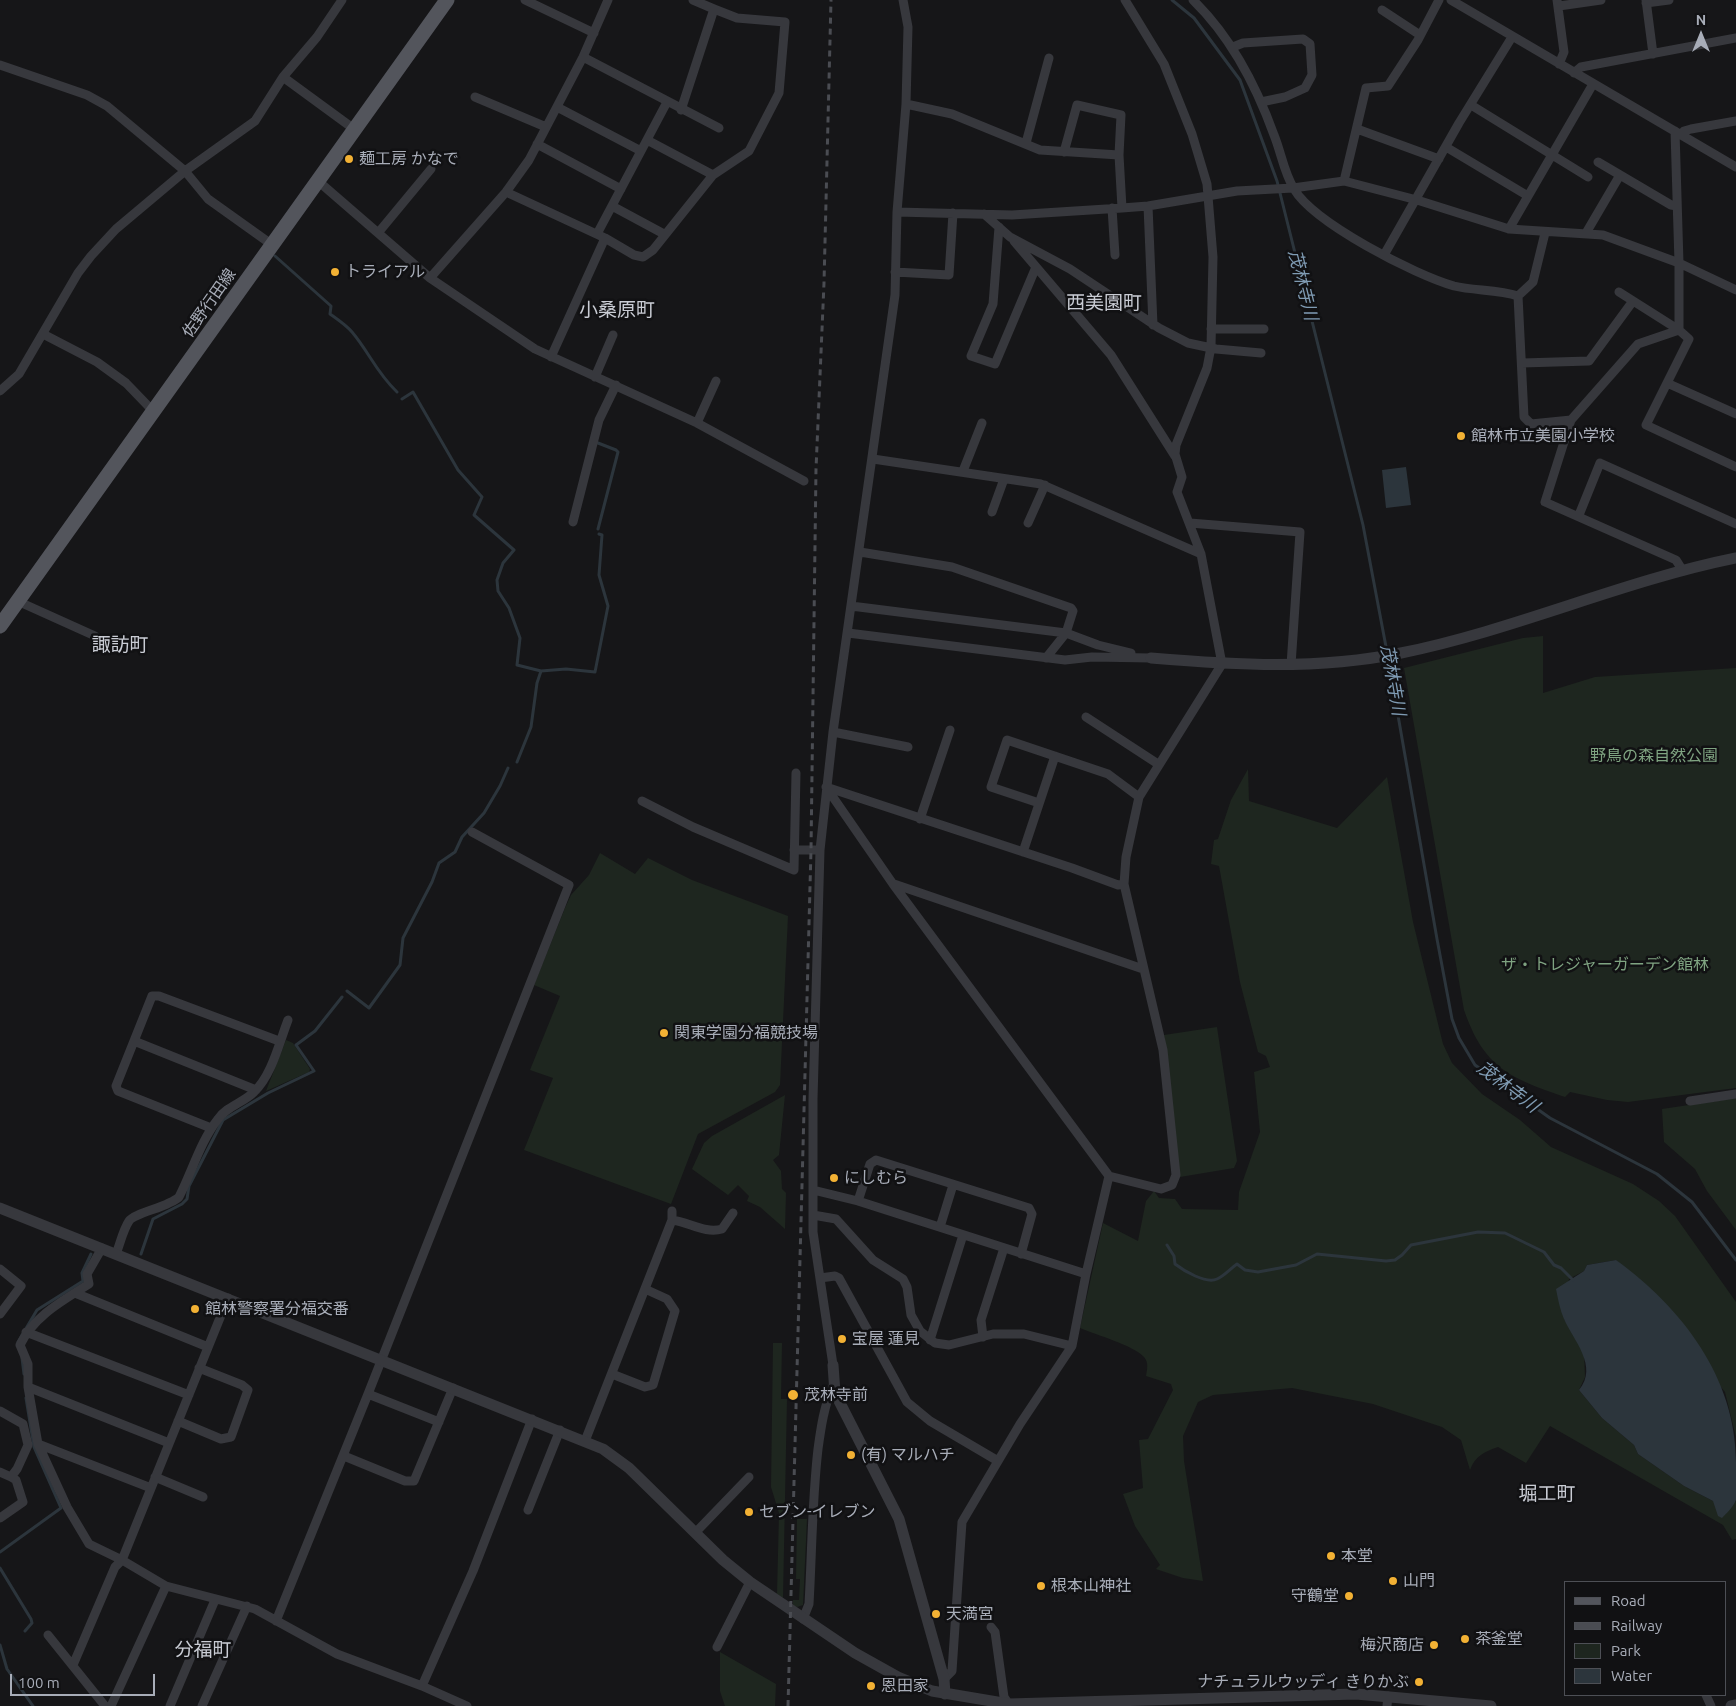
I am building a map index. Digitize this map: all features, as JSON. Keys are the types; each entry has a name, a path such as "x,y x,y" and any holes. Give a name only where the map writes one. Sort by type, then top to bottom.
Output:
{"main road":[{"name":"佐野行田線","path":"0,626 18,598 447,0"}],"street":[{"path":"0,391 19,374 78,273 91,256 116,228 184,171 255,122 283,77 316,37 342,0"},
{"path":"525,0 594,33"},
{"path":"430,278 506,192 538,144 583,57 608,0"},
{"path":"506,192 601,236 634,255 643,257 653,250 713,175 749,151 779,93 785,22 737,18 693,0"},
{"path":"803,1619 808,1604 813,1498 819,1442 826,1405 833,1386 833,1365 814,1246 813,1215 814,996 820,850 833,732 860,552 895,294 897,212 906,104 908,27 903,0"},
{"path":"826,787 893,884 1109,1176 1161,1189 1172,1185 1176,1175 1163,1050 1124,884 1126,857 1140,797 1158,764 1222,664 1201,554 1177,492 1182,477 1175,454 1176,445 1207,368 1211,346 1213,257 1208,196 1192,134 1164,64 1125,0"},
{"path":"1193,0 1233,47 1261,102 1290,188 1309,206 1353,238 1384,256 1454,286 1518,296"},
{"path":"1344,181 1366,88 1388,86 1420,35 1439,0"},
{"path":"1451,0 1736,167"},
{"path":"1559,64 1564,52 1558,3 1601,0"},
{"path":"1653,54 1646,1 1670,0"},
{"path":"681,110 714,9"},
{"path":"1382,10 1420,35"},
{"path":"1384,256 1512,37"},
{"path":"1574,73 1581,67 1736,38"},
{"path":"1233,47 1243,43 1303,40 1310,44 1312,75 1305,88 1285,97 1261,102"},
{"path":"583,57 681,110 719,128"},
{"path":"1026,143 1049,58"},
{"path":"0,65 87,95 107,106 184,171 208,199 271,244"},
{"path":"283,77 354,129"},
{"path":"1509,230 1592,84"},
{"path":"474,97 546,127"},
{"path":"551,357 612,206 667,102"},
{"path":"906,104 952,114 1040,150 1120,155"},
{"path":"1064,152 1077,105 1120,115 1122,208"},
{"path":"1471,105 1588,177"},
{"path":"557,107 640,152"},
{"path":"1678,133 1736,121"},
{"path":"1357,129 1439,159"},
{"path":"1678,133 1679,330"},
{"path":"647,140 713,175"},
{"path":"538,144 621,189"},
{"path":"1446,148 1528,196"},
{"path":"1598,162 1677,206"},
{"path":"378,233 431,169"},
{"path":"1586,233 1620,175"},
{"path":"318,180 430,278 476,307 517,338 551,357 697,423 804,480"},
{"path":"897,212 1012,215 1122,208 1148,206 1237,191 1290,188 1344,181 1417,200 1509,230 1545,233 1586,233 1621,240 1679,263 1736,290"},
{"path":"612,206 664,234"},
{"path":"1148,206 1153,325"},
{"path":"1112,208 1115,254"},
{"path":"895,272 949,276 952,213"},
{"path":"984,214 1010,237 1063,302 1111,355 1175,456 1175,454"},
{"path":"999,227 993,304 971,356 996,364 1036,267"},
{"path":"1518,296 1533,282 1545,233"},
{"path":"1010,237 1070,268 1153,325 1188,343 1260,353"},
{"path":"1618,292 1679,330 1690,339 1646,425 1736,466"},
{"path":"1518,296 1524,417 1531,424 1571,420"},
{"path":"1522,363 1589,361 1633,301"},
{"path":"1211,329 1264,329"},
{"path":"1679,330 1638,344 1571,420 1545,502 1579,515 1676,560 1683,571"},
{"path":"43,334 97,362 126,383 153,411"},
{"path":"595,377 613,335"},
{"path":"697,423 716,381"},
{"path":"1668,382 1736,414"},
{"path":"573,522 599,420 616,386"},
{"path":"963,471 982,423"},
{"path":"873,459 963,471 1045,485 1201,554"},
{"path":"1579,515 1600,464 1736,524"},
{"path":"992,512 1004,479"},
{"path":"1028,523 1045,485"},
{"path":"1190,523 1300,532 1291,665"},
{"path":"860,552 952,567 1071,608 1073,611 1066,633 1046,658"},
{"path":"848,633 1046,658 1074,660 1092,657 1151,658 1222,664 1291,665 1396,654 1504,627 1683,571 1736,558"},
{"path":"18,598 24,604 95,636"},
{"path":"851,606 1066,633 1098,645 1151,658"},
{"path":"1086,717 1158,764"},
{"path":"920,819 950,730"},
{"path":"833,732 908,747"},
{"path":"1039,803 991,787 1007,740 1108,774 1140,797"},
{"path":"1023,852 1055,756"},
{"path":"642,801 693,827 794,870 796,773"},
{"path":"826,787 1118,885 1124,884"},
{"path":"276,1621 344,1456 569,885 472,832"},
{"path":"794,850 820,850"},
{"path":"893,884 1143,969"},
{"path":"211,1128 118,1091 116,1086 152,996 159,996 280,1042"},
{"path":"116,1254 129,1220 179,1198 211,1128 227,1108 263,1084 288,1020"},
{"path":"134,1041 256,1090"},
{"path":"1690,1101 1736,1094"},
{"path":"858,1201 870,1164 876,1160 1028,1208 1032,1214 1021,1254"},
{"path":"944,1679 952,1671 962,1522 1020,1424 1072,1346 1086,1274 1109,1176"},
{"path":"940,1227 952,1184"},
{"path":"814,1190 858,1201 1086,1274"},
{"path":"1,1211 102,1248 560,1430 603,1449 629,1468 695,1533 750,1582 855,1653 918,1686 945,1694 1010,1705 1288,1695 1491,1706"},
{"path":"585,1441 672,1215 713,1232 722,1229 732,1213"},
{"path":"813,1215 836,1219 873,1260 903,1279 907,1287 911,1315 920,1331 935,1343 949,1345 993,1334 1024,1334 1072,1346"},
{"path":"930,1340 963,1235"},
{"path":"102,1248 87,1274 89,1284 41,1316 26,1332 20,1344 28,1364 28,1387 38,1444 67,1507 89,1544 122,1560 166,1586 215,1600 246,1606 337,1654 422,1686 467,1706"},
{"path":"982,1337 981,1320 1004,1248"},
{"path":"0,1269 21,1286 0,1314"},
{"path":"820,1278 835,1276 839,1278 907,1402 930,1421 998,1461"},
{"path":"612,1374 645,1388 653,1385 675,1312 667,1298 645,1289"},
{"path":"75,1293 208,1347"},
{"path":"73,1665 115,1567 122,1560 228,1298"},
{"path":"26,1332 189,1395"},
{"path":"178,1421 221,1439 231,1437 248,1390 242,1385 199,1368"},
{"path":"833,1386 899,1519 944,1679 945,1694"},
{"path":"28,1387 169,1443"},
{"path":"344,1456 410,1482 417,1477 453,1388"},
{"path":"368,1394 439,1422"},
{"path":"0,1411 23,1424 28,1445 11,1477"},
{"path":"422,1686 473,1571 532,1419"},
{"path":"528,1510 560,1430"},
{"path":"38,1444 151,1488"},
{"path":"0,1472 16,1480 23,1502 0,1518"},
{"path":"155,1477 204,1497"},
{"path":"695,1533 749,1477"},
{"path":"716,1647 750,1582"},
{"path":"111,1706 166,1586"},
{"path":"170,1706 215,1600"},
{"path":"202,1706 246,1606"},
{"path":"991,1627 995,1632 1004,1696 1010,1705"},
{"path":"48,1635 105,1706"},
{"path":"1731,1706 1736,1705"}],"green space":[{"name":"ザ・トレジャーガーデン館林","path":"1543,636 1543,693 1595,677 1736,668 1736,1088 1628,1102 1607,1100 1570,1092 1565,1097 1529,1084 1501,1068 1480,1045 1472,1030 1464,1010 1404,668 1523,638"},
{"path":"1248,769 1249,801 1337,828 1387,777 1413,922 1443,1044 1452,1063 1482,1094 1520,1120 1551,1147 1633,1184 1659,1201 1675,1216 1736,1302 1736,1437 1725,1392 1616,1260 1587,1265 1584,1271 1569,1279 1564,1319 1584,1352 1585,1377 1579,1390 1602,1418 1634,1445 1638,1454 1684,1486 1713,1501 1731,1507 1736,1501 1736,1539 1732,1540 1723,1525 1550,1426 1526,1463 1498,1447 1481,1455 1470,1470 1461,1440 1442,1427 1373,1404 1292,1388 1213,1395 1198,1402 1183,1436 1184,1461 1203,1581 1183,1578 1156,1569 1160,1565 1135,1526 1123,1494 1143,1488 1139,1440 1148,1439 1173,1390 1171,1384 1146,1376 1147,1362 1144,1357 1132,1348 1080,1328 1103,1223 1138,1241 1146,1201 1154,1191 1159,1198 1175,1199 1182,1209 1238,1210 1239,1192 1260,1132 1254,1072 1270,1067 1266,1056 1258,1052 1240,982 1219,866 1211,864 1214,840 1218,839 1231,800"},
{"name":"関東学園分福競技場","path":"600,853 635,874 648,858 692,880 788,916 780,1085 775,1092 698,1134 671,1204 524,1150 553,1078 530,1070 560,996 534,985 571,895 589,875"},
{"path":"1217,1027 1237,1161 1234,1168 1180,1177 1164,1035"},
{"path":"286,1040 293,1043 310,1069 309,1072 266,1091"},
{"path":"785,1095 779,1155 773,1160 781,1171 782,1189 786,1193 785,1229 760,1207 747,1201 749,1196 738,1185 728,1195 692,1169 704,1143 712,1136"},
{"path":"1736,1098 1736,1230 1707,1191 1695,1169 1664,1142 1662,1109"},
{"path":"773,1343 782,1343 781,1399 787,1399 783,1598 777,1594 779,1513 771,1487"},
{"path":"797,1519 807,1519 803,1605 797,1607 793,1606 793,1600 799,1600 800,1579 796,1579"},
{"path":"720,1652 776,1684 775,1706 725,1706 720,1691"}],"water":[{"path":"1406,467 1411,505 1386,508 1382,470"},
{"path":"1616,1260 1663,1300 1683,1323 1701,1348 1727,1402 1734,1431 1736,1500 1722,1518 1718,1516 1713,1501 1684,1486 1638,1454 1634,1445 1602,1418 1579,1390 1586,1372 1585,1363 1578,1344 1563,1316 1556,1289 1584,1271 1587,1265"}],"waterway":[{"name":"茂林寺川","path":"1172,0 1194,18 1240,80 1277,181 1363,525 1387,652"},
{"path":"275,256 331,306 330,314 352,332 397,392"},
{"path":"402,399 413,392 458,470 482,497 474,515 514,550 503,563 497,580 498,591 509,608 520,638 517,665 541,671"},
{"path":"598,443 618,452 598,529"},
{"path":"517,762 531,727 537,683 541,671 566,669 595,672 608,606 599,575 602,535 599,534"},
{"name":"茂林寺川","path":"1388,658 1437,939 1452,1019 1459,1038 1475,1065 1550,1118 1657,1174 1692,1202 1736,1260"},
{"path":"347,991 369,1008 400,965 403,938 432,882 439,863 455,852 462,837 484,813 508,768"},
{"path":"141,1254 153,1219 182,1204 187,1199 189,1186 223,1120 268,1093 314,1071 296,1045 315,1031 342,997"},
{"path":"1167,1245 1174,1256 1175,1264 1195,1276 1212,1280 1222,1276 1237,1264 1245,1270 1258,1272 1296,1265 1317,1254 1386,1261 1395,1260 1411,1245 1478,1232 1505,1233 1544,1252 1554,1265 1561,1268 1573,1280"},
{"path":"18,1342 37,1310 83,1281 82,1273 91,1254"},
{"path":"22,1358 24,1374"},
{"path":"0,1552 61,1508 34,1447 26,1398"},
{"path":"0,1568 31,1619 32,1623 25,1631"},
{"path":"0,1645 7,1669 33,1706"}],"railway":[{"path":"788,1706 811,850 816,469 824,283 831,0"}],"place":[{"name":"麺工房 かなで","path":"349,159"},
{"name":"トライアル","path":"335,272"},
{"name":"館林市立美園小学校","path":"1461,436"},
{"name":"関東学園分福競技場","path":"664,1033"},
{"name":"にしむら","path":"834,1178"},
{"name":"館林警察署分福交番","path":"195,1309"},
{"name":"宝屋 蓮見","path":"842,1339"},
{"name":"茂林寺前","path":"793,1395"},
{"name":"(有) マルハチ","path":"851,1455"},
{"name":"セブン-イレブン","path":"749,1512"},
{"name":"本堂","path":"1331,1556"},
{"name":"山門","path":"1393,1581"},
{"name":"根本山神社","path":"1041,1586"},
{"name":"守鶴堂","path":"1349,1596"},
{"name":"天満宮","path":"936,1614"},
{"name":"茶釜堂","path":"1465,1639"},
{"name":"梅沢商店","path":"1434,1645"},
{"name":"ナチュラルウッディ きりかぶ","path":"1419,1682"},
{"name":"恩田家","path":"871,1686"}],"district":[{"name":"西美園町","path":"1104,303"},
{"name":"小桑原町","path":"617,310"},
{"name":"諏訪町","path":"120,645"},
{"name":"堀工町","path":"1547,1494"},
{"name":"分福町","path":"203,1650"}],"park label":[{"name":"野鳥の森自然公園","path":"1654,756"}]}
